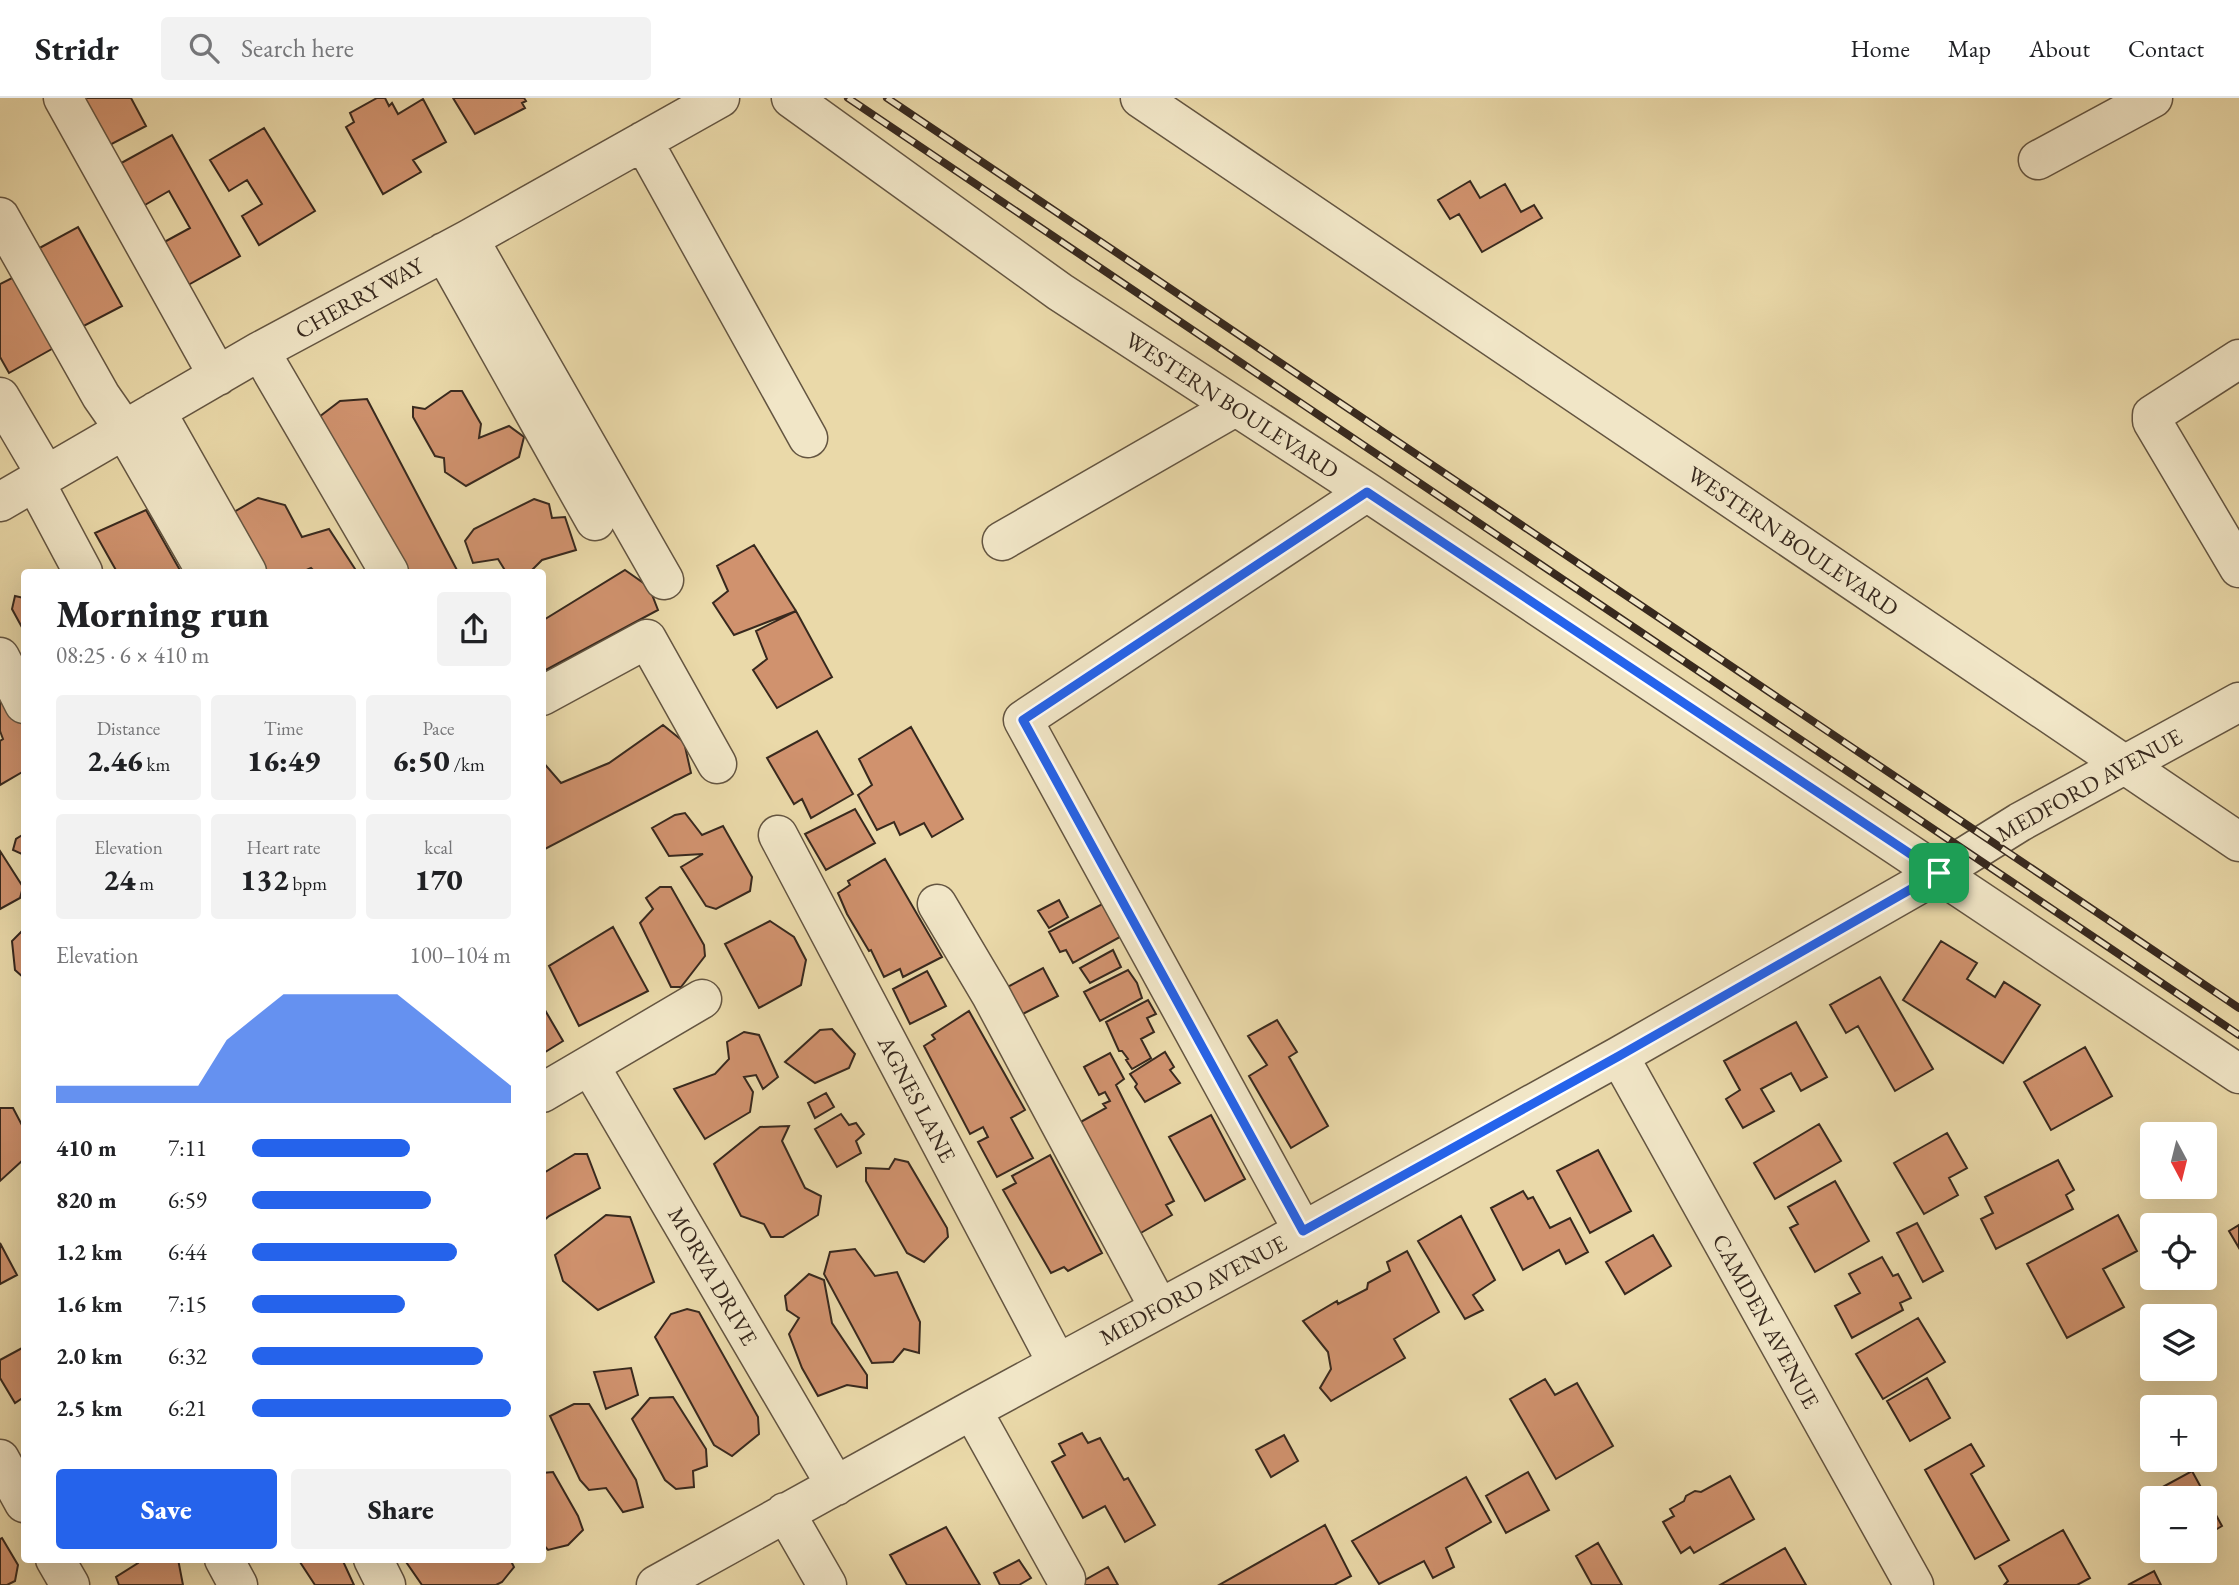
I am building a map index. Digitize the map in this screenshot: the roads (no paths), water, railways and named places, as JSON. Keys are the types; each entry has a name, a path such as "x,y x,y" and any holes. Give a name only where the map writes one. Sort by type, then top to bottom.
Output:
{"street":[{"path":"63,98 218,376"},
{"name":"CHERRY WAY","path":"0,502 260,351 457,246 720,98"},
{"name":"WESTERN BOULEVARD","path":"791,98 1060,292 1367,492 2239,1074"},
{"name":"WESTERN BOULEVARD","path":"1140,98 2239,842"},
{"path":"2038,160 2153,98"},
{"path":"643,141 808,438"},
{"path":"0,217 100,396 140,420 245,569"},
{"path":"457,246 595,522"},
{"path":"457,246 664,580"},
{"path":"260,351 386,569"},
{"path":"2239,359 2152,415 2152,421 2239,568"},
{"path":"0,397 82,569"},
{"path":"1002,541 1235,407"},
{"path":"140,420 204,569"},
{"path":"1303,1231 1023,720 1367,492"},
{"path":"546,694 647,639 718,764"},
{"path":"0,657 21,698"},
{"name":"MEDFORD AVENUE","path":"656,1585 1619,1056 1939,873 2020,822 2239,702"},
{"name":"AGNES LANE","path":"778,835 1057,1363"},
{"path":"937,904 991,995 1159,1308"},
{"path":"546,1091 702,999"},
{"name":"CAMDEN AVENUE","path":"1619,1056 1914,1585"},
{"name":"MORVA DRIVE","path":"590,1066 836,1486"},
{"path":"972,1410 1066,1578"},
{"path":"0,1459 21,1498"},
{"path":"786,1512 827,1585"},
{"path":"57,1563 70,1585"},
{"path":"226,1563 238,1585"},
{"path":"375,1563 386,1585"}],"railway":[{"path":"848,98 2239,1035"},
{"path":"887,98 2239,1008"}]}
